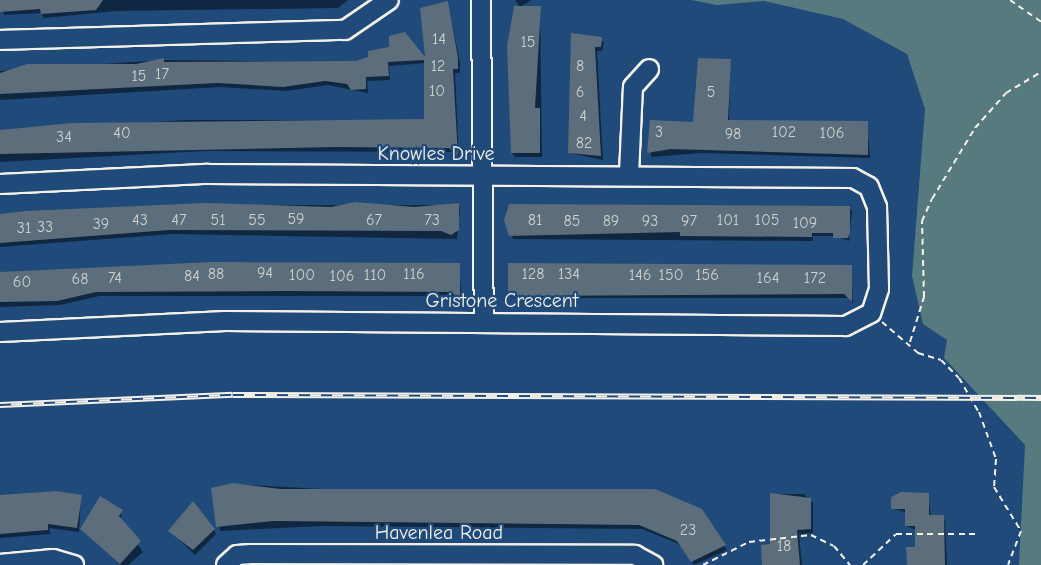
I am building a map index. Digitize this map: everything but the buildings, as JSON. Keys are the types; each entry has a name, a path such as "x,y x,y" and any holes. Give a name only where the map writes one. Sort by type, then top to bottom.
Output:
{"street":[{"path":"0,40 345,30 389,0"},
{"path":"481,0 484,322"},
{"path":"629,174 633,87 649,69"},
{"name":"Knowles Drive","path":"0,184 208,174 629,174 853,178 868,188 877,207 879,277 871,313"},
{"name":"Gristone Crescent","path":"0,332 225,321 845,326 871,313"},
{"name":"Havenlea Road","path":"226,565 237,555 251,554 635,555 653,565"},
{"path":"0,564 53,559 74,565"}],"path":[{"path":"1010,0 1041,22"},
{"path":"910,342 924,297 922,221 932,200 975,128 1006,93 1041,72"},
{"path":"871,313 959,378 979,412 996,459 994,487 1020,531 1008,565"},
{"path":"863,565 896,534 976,534"},
{"path":"702,565 749,542 811,535 834,546 850,565"}],"green space":[{"path":"691,0 1041,0 1041,565 1019,565 1025,445 944,358 947,340 923,324 912,276 925,109 907,54 843,19 764,1 717,5"}],"railway":[{"path":"0,405 233,395 1041,398"}]}
